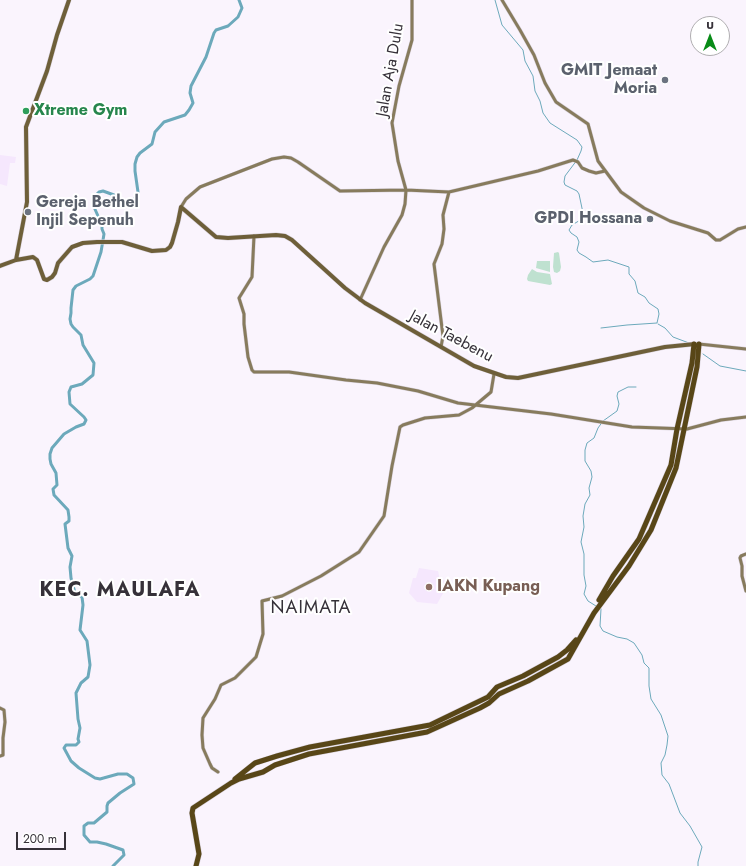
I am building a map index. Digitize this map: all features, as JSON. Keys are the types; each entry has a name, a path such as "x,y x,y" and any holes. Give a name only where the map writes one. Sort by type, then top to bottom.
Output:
{"highway":[{"path":"231,783 252,765 262,760 310,747 428,726 488,697 497,687 523,676 562,654 574,642 599,602 629,566 651,530 676,468 697,367 695,344"},
{"path":"606,593 643,531 671,464 695,344"},
{"path":"196,866 199,854 192,810 194,806 203,800 239,779 258,774 275,765 299,757 425,733 468,714 489,703 499,694 534,678 568,659 593,612"},
{"path":"192,866 195,861 196,852 190,811 192,805 203,800"}],"main road":[{"path":"16,260 27,202 26,127 47,71 57,34 69,0"},
{"path":"0,266 16,260 31,257 35,258 45,280 52,277 55,273 57,265 72,248 84,243 104,242 129,244 152,251 166,250 171,246 181,207"},
{"name":"Jalan Taebenu","path":"181,207 216,237 285,236 292,240 360,300 474,366 494,374 517,378 686,344 695,344"}],"street":[{"name":"Jalan Aja Dulu","path":"360,300 384,247 402,215 405,204 406,190 398,161 392,123 399,86 412,40 412,0"},
{"path":"502,0 531,51 545,83 556,102 588,124 596,158 621,192 636,204 670,221 709,233 715,240 720,240 738,229 746,227"},
{"path":"181,207 186,199 200,187 261,162 284,157 298,162 340,191 406,190 450,192 576,161 582,168 589,171 596,173 605,172"},
{"path":"441,347 443,336 434,264 442,244 444,229 443,215 450,192"},
{"path":"254,236 252,277 239,298 244,314 248,357 253,371 289,372 377,383 406,388 453,402 476,406 551,414 632,427 683,429 721,420 746,417"},
{"name":"Jalan Taebenu","path":"695,344 746,349"},
{"path":"218,772 212,768 203,748 203,718 215,699 221,685 235,678 252,662 257,655 263,634 262,601 282,596 321,576 349,559 360,550 384,516 395,448 401,426 425,418 459,415 476,406 492,392 494,374"},
{"path":"746,554 740,558 742,576 746,591"},
{"path":"0,708 4,710 5,722 3,755 0,756"}],"shaded area":[{"path":"0,155 16,157 15,163 10,163 7,186 0,184"},
{"name":"IAKN Kupang","path":"419,568 438,571 440,580 450,581 437,604 417,602 409,593 413,578 416,578"}],"green space":[{"path":"558,252 561,267 560,271 557,273 554,272 553,267 554,253"},
{"path":"537,261 550,261 550,272 536,268"},
{"path":"532,269 537,272 550,274 552,284 550,285 528,281 528,275"}],"waterway":[{"path":"113,866 124,855 123,850 106,844 90,842 84,835 84,826 88,823 94,823 107,812 108,803 134,784 133,778 127,774 118,774 100,779 95,778 71,761 64,748 66,745 76,745 79,742 78,739 80,728 76,693 81,683 88,677 90,665 87,641 80,630 83,605 82,597 75,593 71,578 70,567 72,556 68,548 65,524 69,521 68,510 54,495 53,489 57,485 56,473 50,459 52,448 64,434 84,424 86,420 84,417 70,404 69,392 71,387 82,384 93,375 94,363 83,345 81,335 71,324 70,319 73,290 76,286 93,276 101,252 104,234 102,225 94,207 96,195 103,191 114,195 126,203 133,202 138,192 135,171 137,157 152,144 155,132 164,122 185,115 189,110 193,103 190,93 191,86 206,57 214,33 216,30 228,26 238,17 242,8 239,0"},
{"path":"495,0 502,25 523,50 525,61 533,76 535,91 540,101 543,113 550,123 577,140 582,147 577,160 565,176 564,182 565,185 577,191 579,194 584,217 572,225 569,230 577,237 579,242 577,250 593,262 608,260 629,267 629,274 635,281 638,293 645,297 649,303 658,309 659,314 657,323 601,328"},
{"path":"658,324 665,328 673,337 689,343"},
{"path":"703,354 720,366 746,371"},
{"path":"596,606 588,601 584,594 586,586 584,575 584,554 581,542 584,527 583,516 585,504 590,495 589,488 592,477 591,471 585,461 585,450 587,443 594,438 603,421 617,411 619,404 617,396 618,392 628,387 636,387"},
{"path":"601,609 600,626 603,631 617,637 627,639 634,643 642,655 644,663 649,668 651,699 661,715 668,736 665,755 661,763 662,775 669,784 680,813 690,826 702,847 698,866"}],"place":[{"name":"GMIT Jemaat Moria","path":"665,80"},
{"name":"Xtreme Gym","path":"26,111"},
{"name":"Gereja Bethel Injil Sepenuh","path":"28,212"},
{"name":"GPDI Hossana","path":"650,219"},
{"name":"IAKN Kupang","path":"429,587"}],"district":[{"name":"KEC. MAULAFA","path":"120,591"},
{"name":"NAIMATA","path":"311,609"}]}
